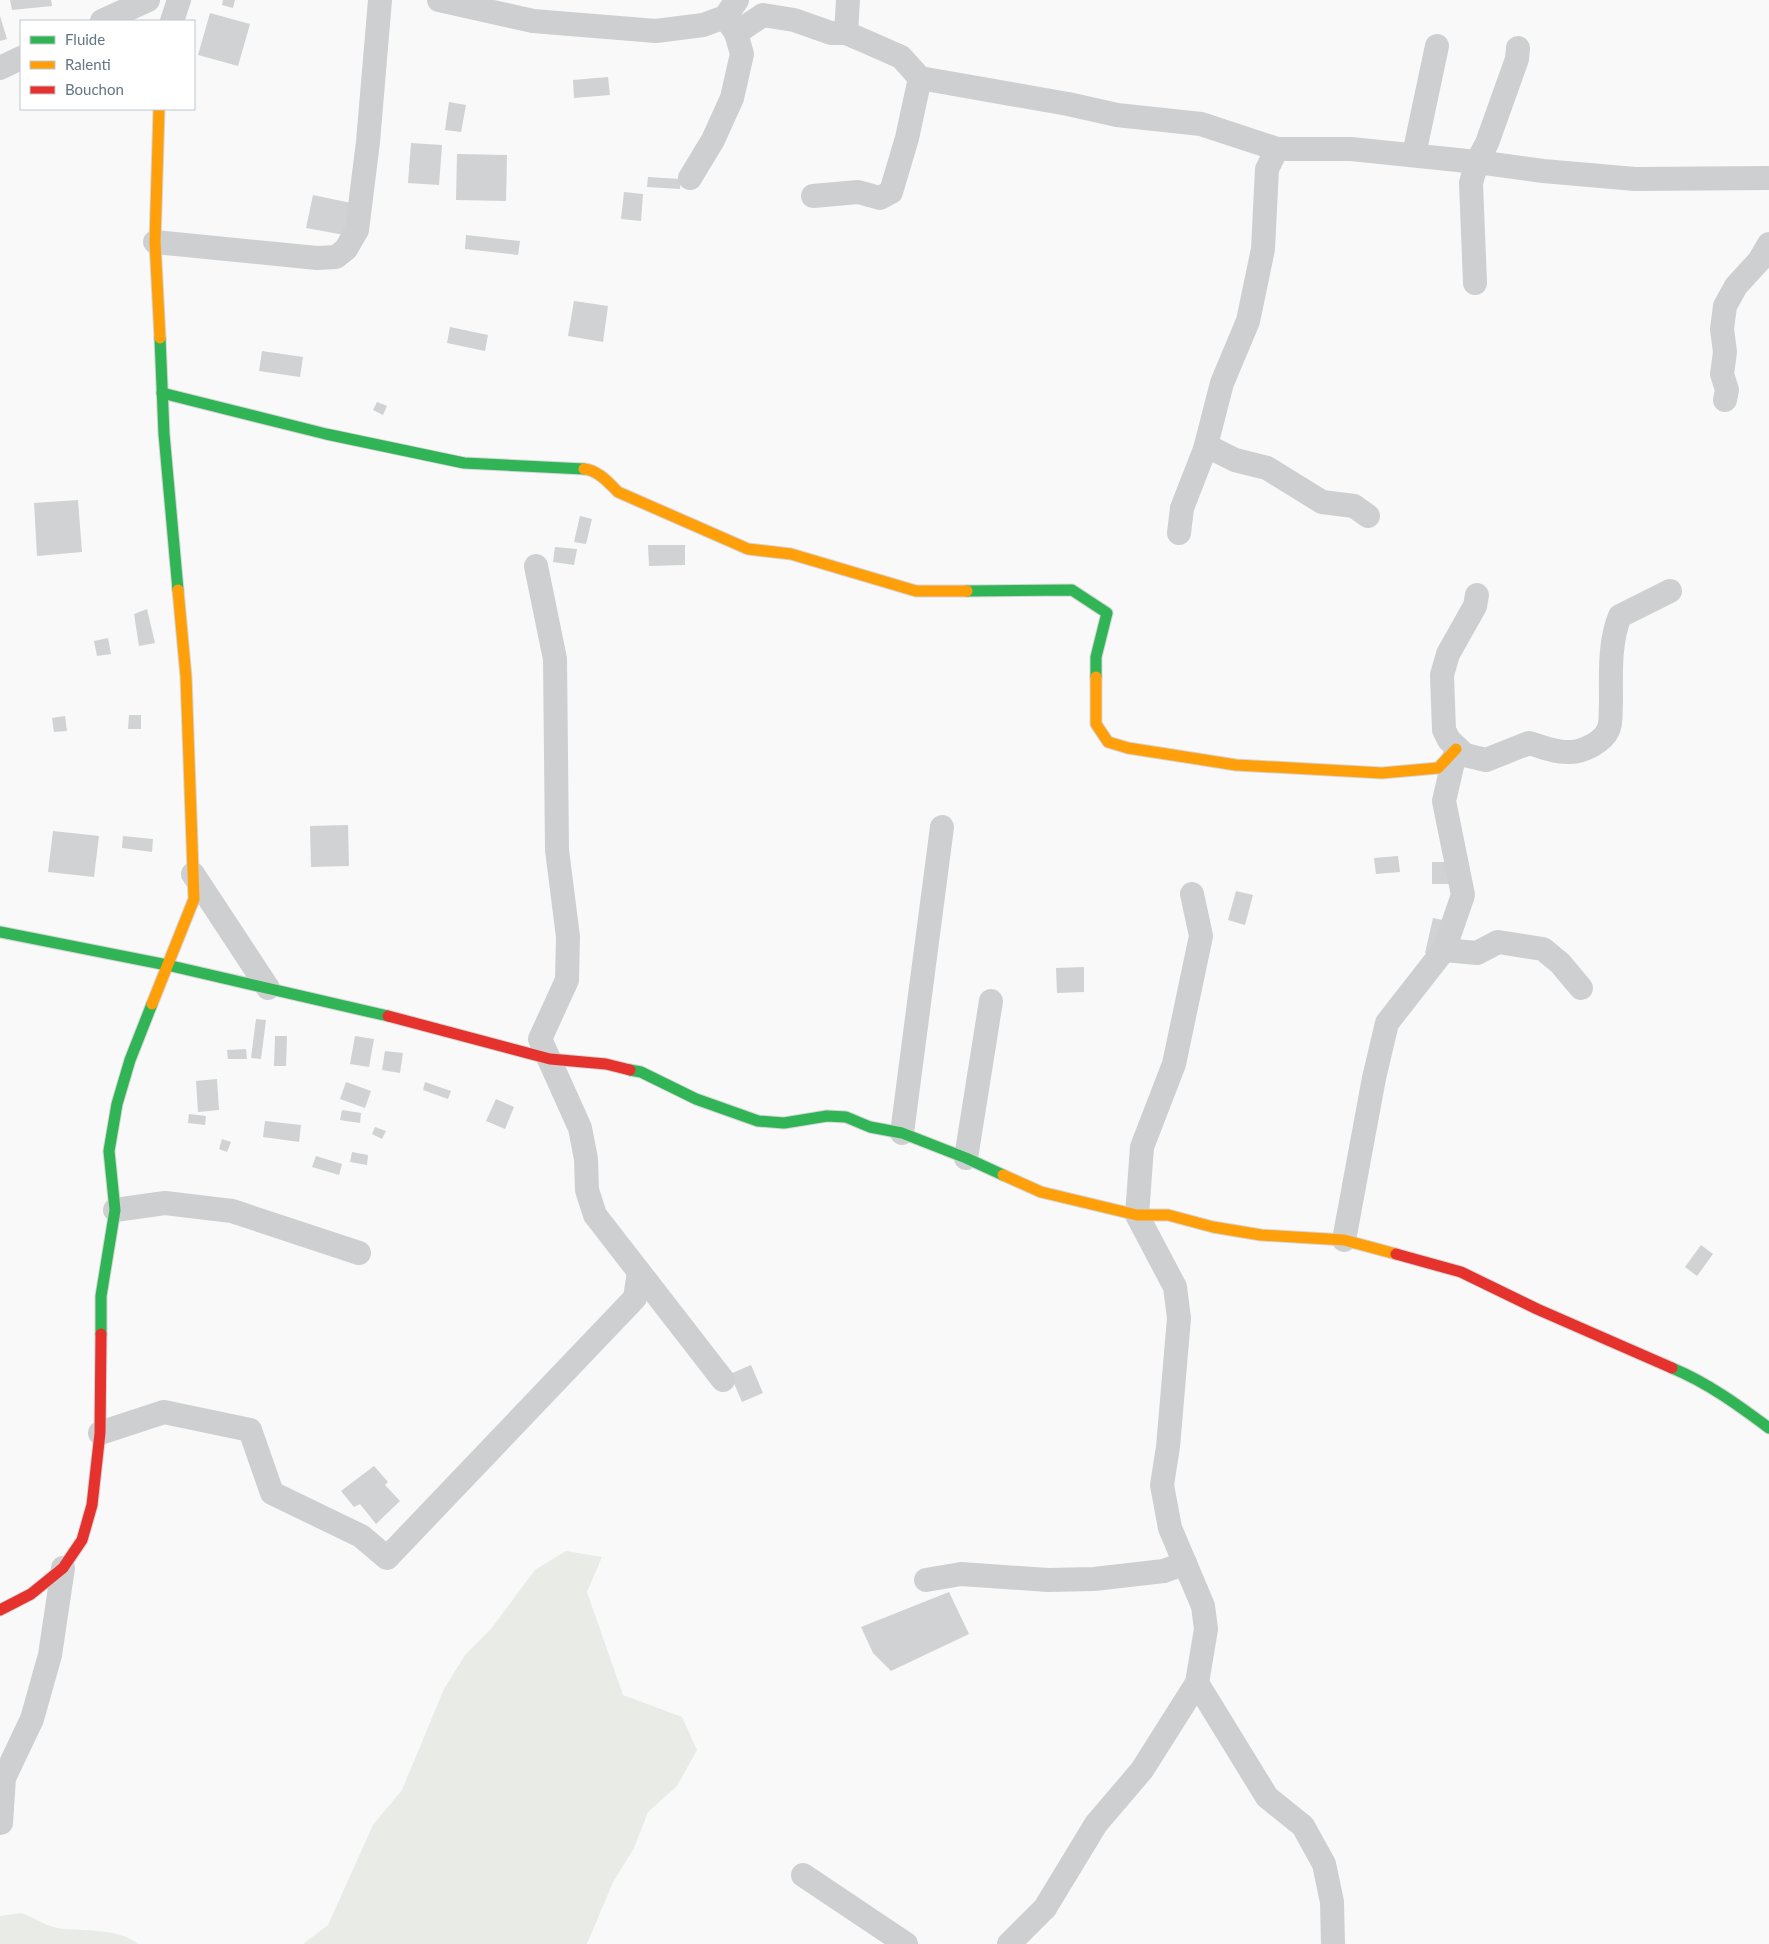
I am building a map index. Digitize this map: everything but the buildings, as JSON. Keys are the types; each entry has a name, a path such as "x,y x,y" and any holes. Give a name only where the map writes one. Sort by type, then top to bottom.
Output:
{"street":[{"path":"104,20 148,0"},
{"path":"172,20 179,0"},
{"path":"155,242 317,258 336,257 346,249 357,230 368,142 380,0"},
{"path":"439,0 533,20 656,31 703,25 733,17 763,15 794,20 831,33 846,33 901,57 920,78 1068,104 1117,115 1201,124 1277,149 1351,149 1418,155 1543,171 1635,178 1769,178"},
{"path":"846,33 848,0"},
{"path":"690,178 713,140 732,98 742,54 733,17"},
{"path":"1418,155 1416,145 1437,46"},
{"path":"1475,283 1472,183 1476,162 1487,143 1517,59 1518,48"},
{"path":"0,68 20,58"},
{"path":"813,196 858,192 880,198 891,192 907,138 920,78"},
{"path":"0,1610 31,1594 63,1568 82,1540 92,1505 100,1433 101,1296 115,1210 109,1151 117,1104 130,1060 194,899 186,677 162,393 155,242 160,110"},
{"path":"1179,533 1182,508 1205,449 1222,383 1248,321 1263,249 1267,169 1277,149"},
{"path":"1724,400 1727,390 1722,374 1725,352 1722,329 1726,306 1736,286 1759,261 1769,244"},
{"path":"162,393 326,434 464,463 588,469 604,478 618,492 748,549 790,554 916,591 1072,590 1108,613 1096,657 1096,724 1108,742 1128,748 1236,764 1382,773 1438,768 1456,749"},
{"path":"1205,449 1215,450 1235,460 1267,468 1322,502 1354,506 1368,516"},
{"path":"536,566 555,659 557,850 568,936 567,980 540,1039 580,1128 586,1159 587,1190 595,1215 723,1380"},
{"path":"1477,595 1475,606 1448,654 1442,675 1444,730 1456,749 1465,755 1486,760 1529,743 1549,750 1571,752 1592,746 1601,739 1609,730 1615,626 1620,616 1670,591"},
{"path":"1344,1240 1374,1078 1388,1024 1444,950 1462,895 1444,802 1456,749"},
{"path":"902,1133 942,827"},
{"path":"193,874 268,988"},
{"path":"1010,1944 1045,1908 1096,1824 1142,1770 1197,1683 1206,1629 1203,1606 1170,1528 1162,1485 1168,1447 1180,1318 1175,1287 1137,1215 1142,1147 1174,1064 1201,936 1192,894"},
{"path":"0,932 167,965 370,1011 550,1059 606,1064 642,1072 696,1099 758,1121 784,1123 827,1116 846,1117 870,1127 902,1133 966,1158 1041,1192 1137,1215 1168,1215 1213,1227 1261,1234 1344,1240 1461,1272 1537,1309 1693,1377 1729,1398 1769,1428"},
{"path":"1444,950 1478,952 1498,942 1543,950 1560,963 1581,988"},
{"path":"966,1158 991,1001"},
{"path":"115,1210 164,1203 232,1212 359,1252"},
{"path":"100,1433 164,1412 250,1430 272,1493 361,1536 387,1558 635,1298 639,1272"},
{"path":"926,1580 961,1574 1048,1580 1094,1579 1164,1571 1185,1563"},
{"path":"1,1823 4,1778 32,1719 50,1655 63,1568"},
{"path":"1197,1683 1213,1712 1267,1797 1303,1826 1324,1864 1332,1902 1333,1944"},
{"path":"803,1875 906,1944"}],"shaded area":[{"path":"566,1551 602,1557 587,1592 623,1695 682,1717 697,1750 677,1786 648,1812 634,1848 613,1882 587,1944 303,1944 328,1925 373,1825 402,1790 444,1689 465,1655 491,1629 535,1570"},
{"path":"21,1913 53,1927 100,1931 120,1935 138,1944 0,1944 0,1916"}],"traffic: fast":[{"path":"160,338 164,434 178,590"},
{"path":"162,393 326,434 464,463 584,469"},
{"path":"967,591 1072,590 1107,613 1096,657 1096,677"},
{"path":"0,932 167,965 388,1016"},
{"path":"101,1334 101,1296 115,1210 109,1151 117,1104 130,1060 152,1004"},
{"path":"630,1070 641,1072 696,1099 758,1121 784,1123 827,1116 846,1117 870,1127 902,1133 1003,1175"},
{"path":"1672,1368 1710,1388 1769,1428"}],"traffic: slow":[{"path":"159,110 155,242 160,338"},
{"path":"584,469 599,474 618,492 748,549 791,554 916,591 967,591"},
{"path":"152,1004 194,899 186,677 178,590"},
{"path":"1096,677 1096,724 1108,742 1128,748 1236,765 1382,773 1438,768 1456,749"},
{"path":"1003,1175 1041,1192 1137,1215 1168,1215 1213,1227 1261,1235 1344,1240 1396,1254"}],"traffic: jam":[{"path":"388,1016 550,1059 606,1064 630,1070"},
{"path":"1396,1254 1461,1272 1537,1309 1672,1368"},
{"path":"0,1610 31,1594 63,1568 82,1540 92,1505 100,1433 101,1334"}]}
